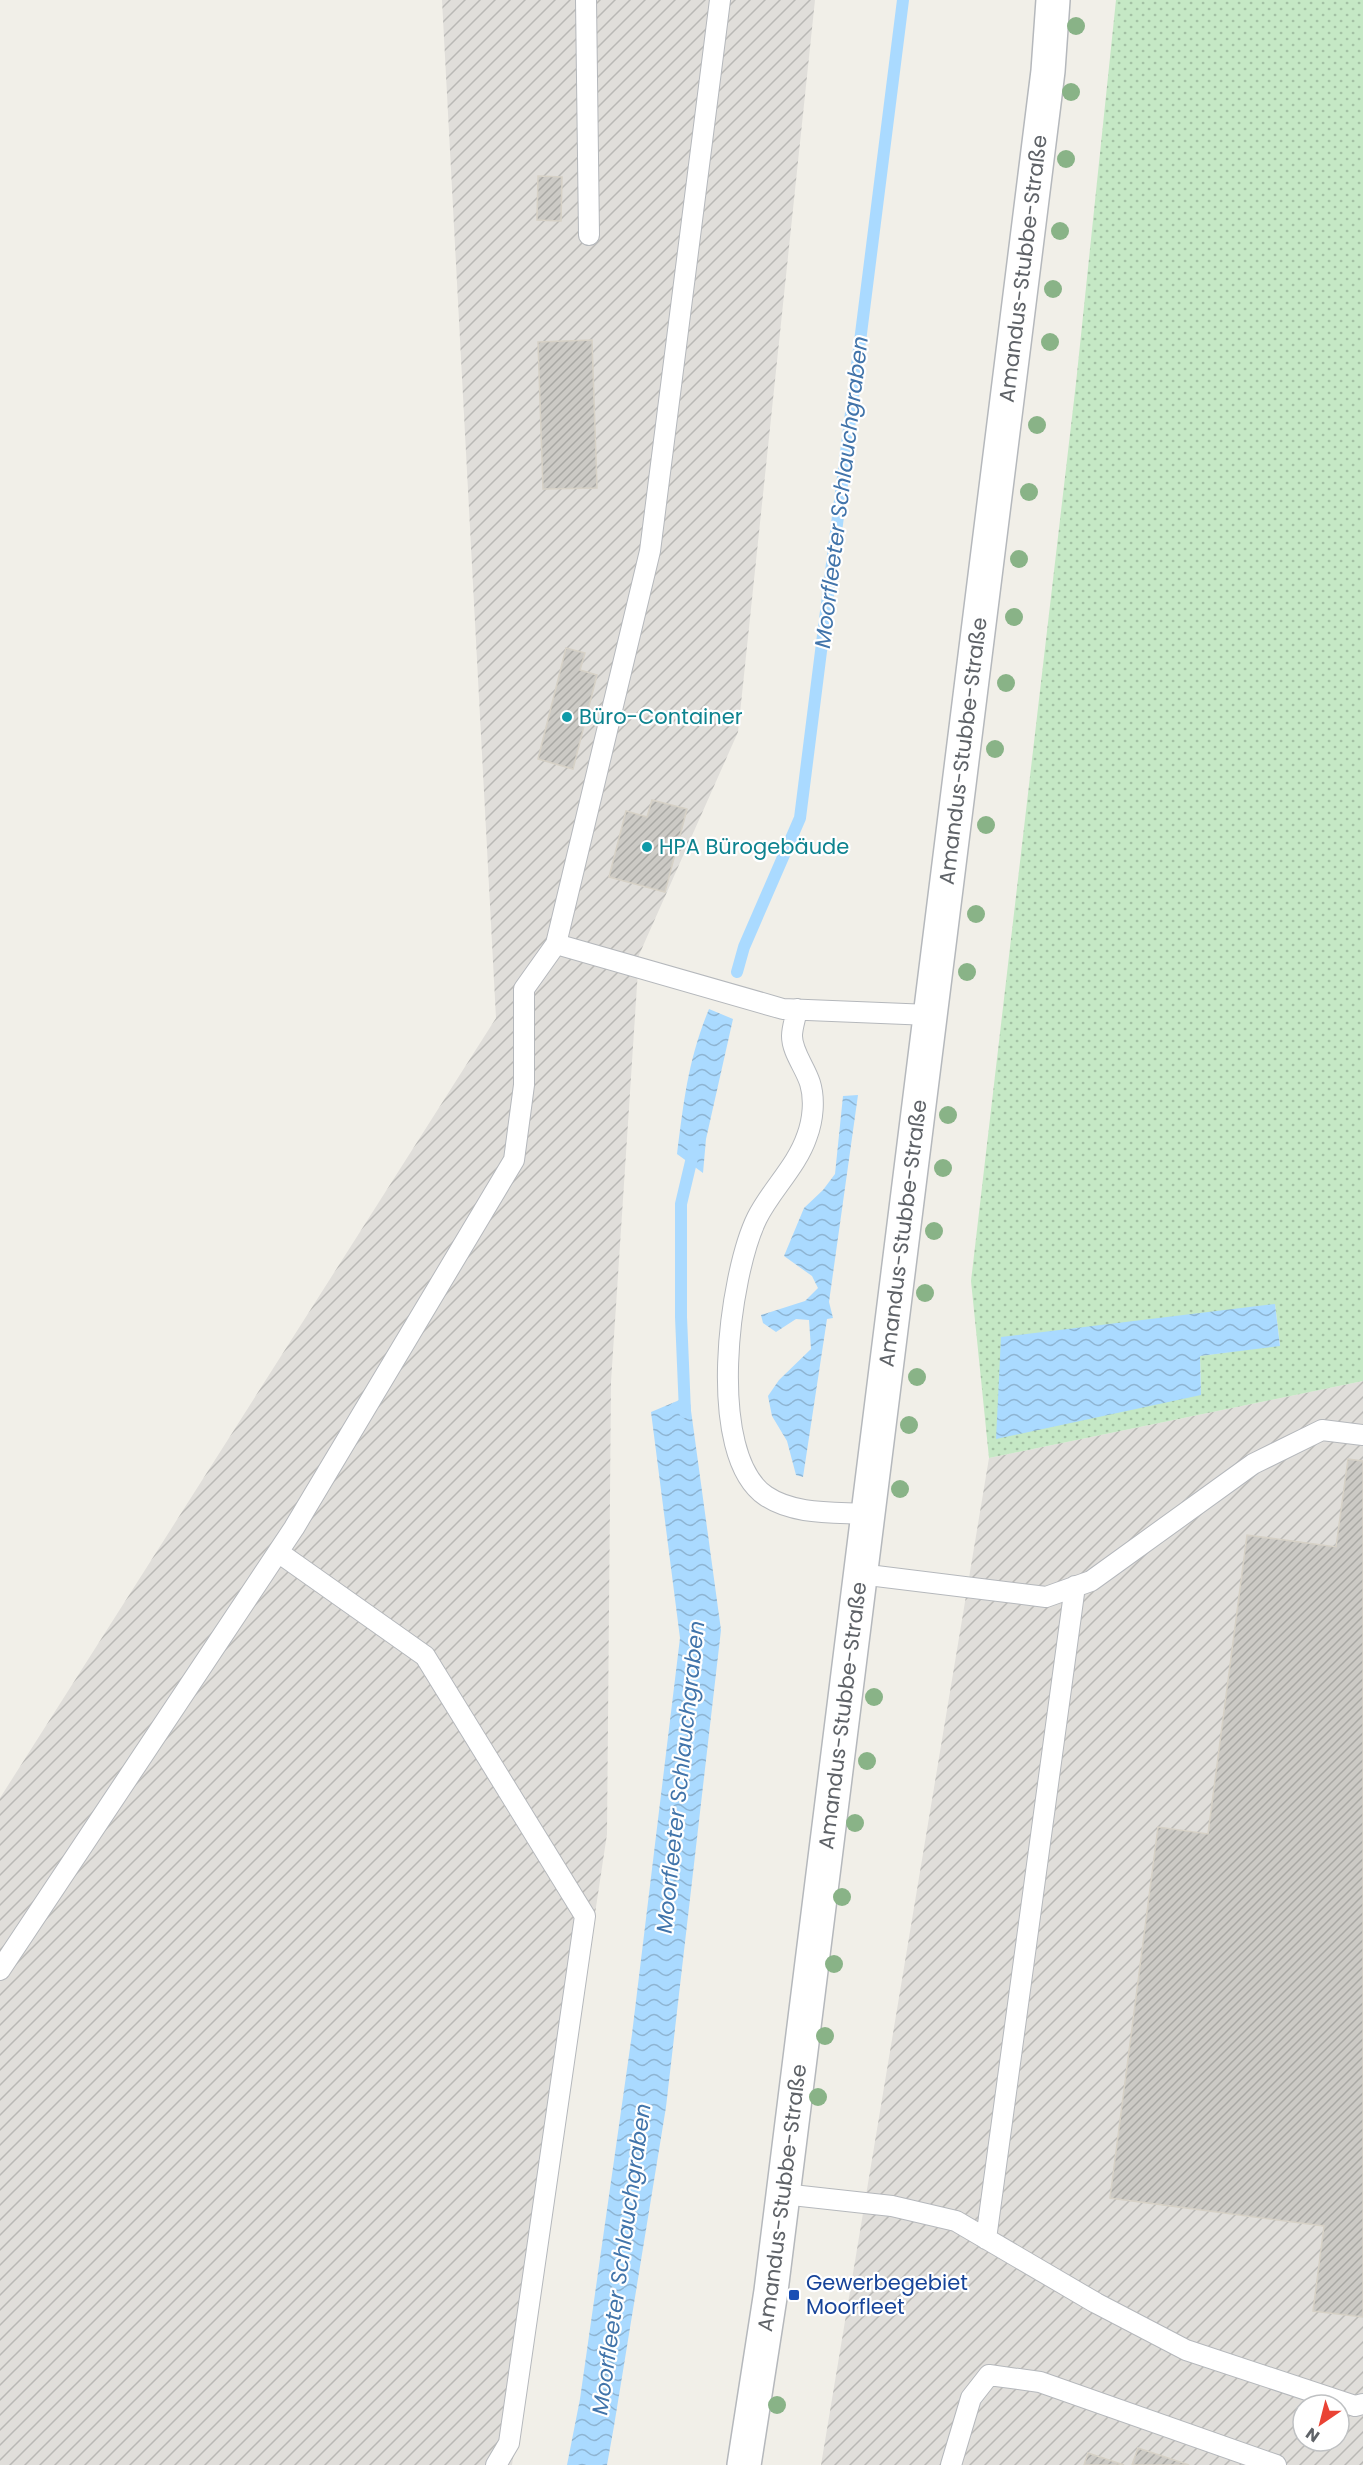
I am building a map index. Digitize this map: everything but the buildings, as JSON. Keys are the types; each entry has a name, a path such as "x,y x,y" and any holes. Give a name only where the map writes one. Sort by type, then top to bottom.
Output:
{"street":[{"name":"Amandus-Stubbe-Straße","path":"744,2465 771,2291 1045,94 1053,0"}],"lane":[{"path":"586,0 589,235"},
{"path":"0,1970 278,1552 514,1160 524,1084 524,989 556,944 650,551 720,0"},
{"path":"556,944 771,1005 797,1009 930,1015"},
{"path":"797,1009 792,1036 810,1084 813,1112 807,1138 757,1219 738,1281 730,1341 727,1400 732,1437 745,1472 764,1495 789,1508 867,1514"},
{"path":"860,1574 1046,1597 1091,1581 1253,1464 1322,1430 1363,1435"},
{"path":"278,1552 425,1656 585,1916 509,2443 496,2465"},
{"path":"986,2239 1075,1586"},
{"path":"783,2194 892,2206 956,2221 1096,2303 1186,2350 1355,2406 1363,2404"},
{"path":"951,2465 970,2398 989,2375 1040,2382 1276,2465"}],"shaded area":[{"path":"442,0 815,0 738,732 639,955 611,1382 607,1834 512,2465 0,2465 0,1798 496,1018"},
{"path":"1363,1381 1363,2465 821,2465 989,1458"}],"green space":[{"path":"1116,0 1363,0 1363,1381 989,1458 971,1281 1076,383","holes":["1275,1304 1280,1345 1200,1356 1201,1394 996,1438"]}],"water":[{"path":"709,1009 733,1019 706,1139 703,1173 677,1154 691,1063"},
{"path":"858,1095 829,1302 833,1318 827,1319 803,1477 796,1475 787,1441 772,1416 768,1396 779,1380 811,1349 809,1320 796,1319 776,1332 763,1323 761,1315 805,1301 818,1288 812,1276 784,1256 804,1208 823,1190 835,1174 843,1096"},
{"path":"1275,1304 1280,1346 1200,1356 1201,1395 996,1439 1001,1337"},
{"path":"689,1396 721,1630 666,2107 607,2465 567,2465 580,2399 632,2034 680,1638 651,1412"}],"waterway":[{"name":"Moorfleeter Schlauchgraben","path":"737,972 744,947 800,818 903,0"},
{"name":"Moorfleeter Schlauchgraben","path":"685,1412 681,1317 681,1204 694,1149"}],"place":[{"name":"Büro-Container","path":"567,717"},
{"name":"HPA Bürogebäude","path":"647,847"},
{"name":"Gewerbegebiet Moorfleet","path":"794,2295"}]}
